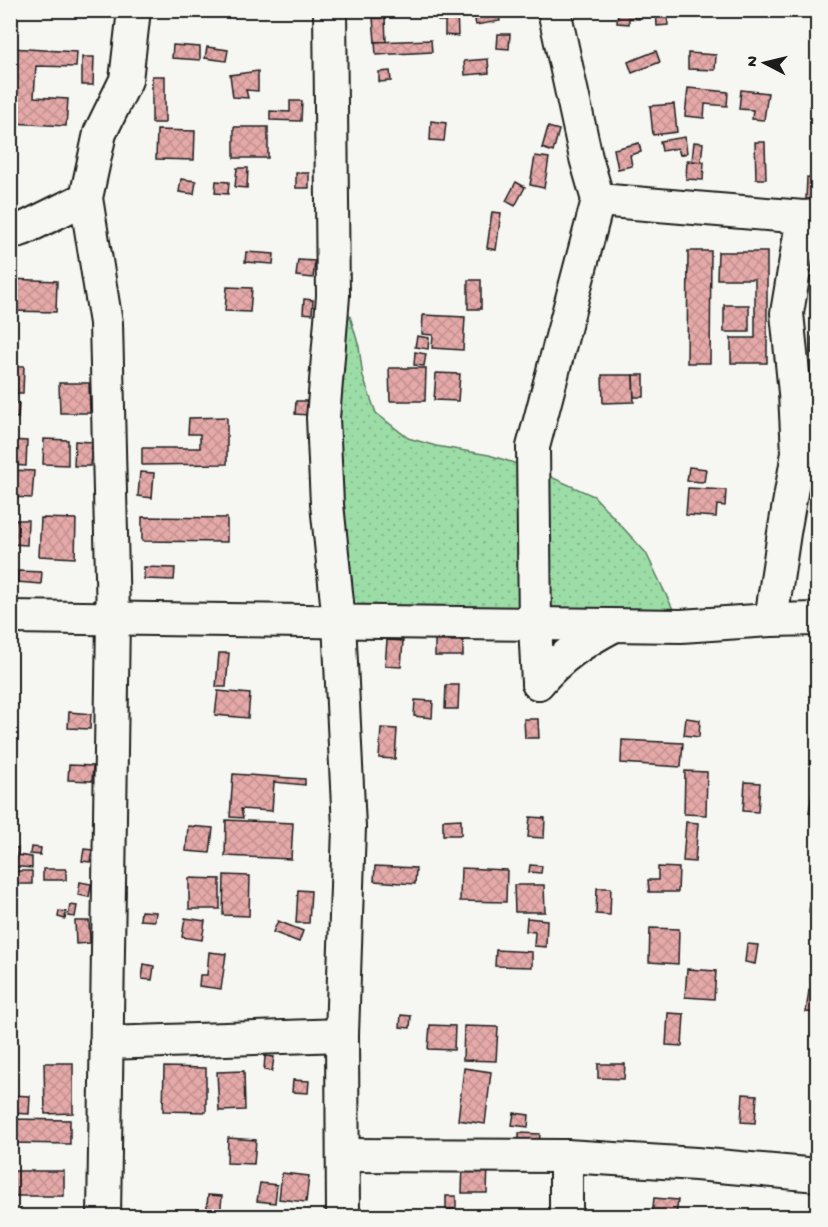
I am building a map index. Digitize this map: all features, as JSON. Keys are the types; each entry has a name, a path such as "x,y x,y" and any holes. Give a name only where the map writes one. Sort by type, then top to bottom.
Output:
{"street":[{"path":"104,1216 113,618 106,323 86,198 100,133 126,80 134,10"},
{"path":"330,10 333,296 323,418 327,504 339,622 349,827 342,1035 343,1216"},
{"path":"554,10 586,158 598,200 533,447 538,683 553,665 579,645 615,625"},
{"path":"10,233 23,230 86,198"},
{"path":"598,200 810,217 788,313 798,453 771,620"},
{"path":"10,617 681,626 818,619"},
{"path":"106,1043 342,1035"},
{"path":"343,1155 566,1156 818,1175"},
{"path":"566,1156 566,1216"}],"green space":[{"path":"333,296 350,316 359,347 363,377 376,413 408,438 436,446 489,455 533,469 594,496 646,553 681,626 339,622"}],"building":[{"path":"438,10 457,10 458,36 445,35 445,21 438,21"},
{"path":"473,10 498,10 500,21 476,25"},
{"path":"618,10 640,10 639,19 629,18 629,24 617,23"},
{"path":"656,10 680,10 680,14 667,15 668,25 657,26"},
{"path":"373,18 385,18 386,42 375,42"},
{"path":"498,34 510,34 509,49 497,48"},
{"path":"431,40 432,52 376,55 375,42"},
{"path":"173,45 200,47 200,60 172,58"},
{"path":"207,47 228,50 226,61 205,58"},
{"path":"10,48 77,52 76,67 36,66 34,97 68,99 66,126 10,123"},
{"path":"656,51 660,62 632,73 628,62"},
{"path":"688,53 716,55 715,70 688,69"},
{"path":"82,57 94,57 93,85 82,85"},
{"path":"488,59 489,73 465,75 464,61"},
{"path":"258,71 258,91 246,90 248,98 233,97 230,75"},
{"path":"390,71 391,81 379,82 379,72"},
{"path":"152,76 165,76 165,123 152,123"},
{"path":"688,88 728,92 727,106 705,104 704,118 685,116"},
{"path":"741,90 768,93 764,120 752,119 753,110 739,109"},
{"path":"817,92 818,118 816,118"},
{"path":"290,101 302,101 301,121 270,120 270,111 290,112"},
{"path":"674,104 677,132 653,135 650,106"},
{"path":"431,121 446,123 444,141 430,140"},
{"path":"234,127 268,127 268,158 234,158"},
{"path":"548,127 559,130 553,152 542,148"},
{"path":"157,130 195,131 194,160 156,159"},
{"path":"685,137 687,153 680,155 678,148 662,151 660,141"},
{"path":"694,142 703,143 701,162 692,161"},
{"path":"755,142 765,142 766,179 756,179"},
{"path":"639,143 641,152 630,155 632,166 618,169 614,149"},
{"path":"535,156 549,158 544,188 530,185"},
{"path":"817,160 818,200 806,199 807,177 816,178"},
{"path":"687,161 704,162 703,180 686,179"},
{"path":"237,168 248,168 247,188 235,187"},
{"path":"296,173 309,173 309,188 296,188"},
{"path":"181,179 196,181 194,194 179,192"},
{"path":"216,181 229,182 228,194 215,193"},
{"path":"516,182 525,187 515,206 506,201"},
{"path":"492,212 501,213 496,250 487,248"},
{"path":"16,245 16,271 10,271 10,246"},
{"path":"688,251 711,251 710,363 687,363"},
{"path":"246,252 274,254 273,264 245,262"},
{"path":"718,252 767,252 767,363 731,363 731,338 755,338 755,279 717,279"},
{"path":"298,260 315,261 313,278 296,276"},
{"path":"10,279 57,281 56,312 10,311"},
{"path":"468,280 481,280 481,309 468,309"},
{"path":"227,287 252,288 250,312 225,311"},
{"path":"304,299 313,300 312,314 303,313"},
{"path":"724,305 749,305 749,332 724,332"},
{"path":"423,315 465,317 463,350 432,348 433,335 422,334"},
{"path":"417,336 429,338 428,349 415,347"},
{"path":"812,337 818,337 818,353 811,353"},
{"path":"415,352 426,354 424,366 414,365"},
{"path":"10,366 24,366 23,393 10,393"},
{"path":"389,368 426,368 425,401 390,401"},
{"path":"436,373 460,374 458,401 434,400"},
{"path":"602,375 633,375 634,402 603,403"},
{"path":"633,375 644,375 644,397 634,397"},
{"path":"59,383 89,383 90,413 60,413"},
{"path":"811,386 818,387 818,412 810,411"},
{"path":"296,401 310,401 309,415 295,414"},
{"path":"10,402 19,403 18,418 10,417"},
{"path":"227,417 227,464 142,465 142,448 200,448 200,434 188,434 189,418"},
{"path":"44,439 68,440 68,465 43,464"},
{"path":"10,440 27,441 26,466 10,465"},
{"path":"75,441 92,442 90,466 74,466"},
{"path":"689,467 706,469 704,482 687,481"},
{"path":"10,470 34,471 32,498 10,497"},
{"path":"140,472 154,473 152,498 138,496"},
{"path":"688,488 726,490 725,506 717,505 716,517 686,515"},
{"path":"142,517 227,518 227,542 142,541"},
{"path":"41,518 76,519 75,558 39,556"},
{"path":"10,520 28,520 27,545 10,544"},
{"path":"144,567 175,568 174,580 144,579"},
{"path":"18,571 42,572 41,584 17,582"},
{"path":"387,640 403,641 401,667 385,666"},
{"path":"435,641 463,641 463,656 435,656"},
{"path":"219,653 229,653 226,687 216,687"},
{"path":"446,685 459,685 458,709 445,709"},
{"path":"218,691 250,694 248,718 215,715"},
{"path":"415,700 433,701 432,718 414,716"},
{"path":"69,712 91,714 90,729 68,728"},
{"path":"686,718 700,720 699,737 684,735"},
{"path":"524,719 538,719 539,738 525,738"},
{"path":"381,728 397,729 395,759 379,758"},
{"path":"622,740 683,743 681,767 621,763"},
{"path":"69,765 93,766 92,781 68,780"},
{"path":"685,771 707,772 706,815 684,814"},
{"path":"233,774 305,779 305,785 274,782 272,811 241,809 243,818 230,817"},
{"path":"745,782 760,783 758,812 743,811"},
{"path":"813,788 818,789 818,815 809,813"},
{"path":"530,817 545,818 544,838 528,837"},
{"path":"461,819 461,835 443,835 443,820"},
{"path":"226,820 293,823 291,859 225,856"},
{"path":"686,822 698,823 695,862 683,861"},
{"path":"188,826 213,828 210,853 186,851"},
{"path":"10,847 18,848 17,855 32,857 32,868 10,866"},
{"path":"31,847 41,848 40,855 30,854"},
{"path":"84,849 92,850 90,862 82,861"},
{"path":"530,865 542,866 541,873 529,872"},
{"path":"375,866 416,868 415,884 374,881"},
{"path":"658,867 679,868 678,892 649,892 648,880 658,880"},
{"path":"461,868 507,870 506,902 460,901"},
{"path":"43,869 66,869 66,880 43,880"},
{"path":"10,871 32,871 32,884 10,884"},
{"path":"224,875 250,876 249,916 223,915"},
{"path":"189,878 220,879 220,909 189,909"},
{"path":"80,882 91,884 89,897 78,895"},
{"path":"514,885 544,885 545,912 515,912"},
{"path":"597,888 611,888 610,915 596,914"},
{"path":"298,890 311,891 309,923 296,923"},
{"path":"811,896 818,897 818,913 809,912"},
{"path":"70,905 77,906 75,917 68,916"},
{"path":"59,911 66,912 65,919 58,917"},
{"path":"141,911 156,912 155,921 140,920"},
{"path":"185,918 205,921 202,940 182,937"},
{"path":"527,918 547,920 546,947 534,946 535,932 526,931"},
{"path":"75,921 89,921 90,943 76,944"},
{"path":"278,921 303,931 299,942 273,932"},
{"path":"650,928 679,929 678,964 649,962"},
{"path":"10,942 15,942 13,969 10,969"},
{"path":"747,944 758,945 755,964 745,962"},
{"path":"496,950 532,952 532,967 495,966"},
{"path":"209,952 226,954 221,989 199,986 200,975 207,975"},
{"path":"144,964 154,966 152,980 142,979"},
{"path":"687,969 716,971 714,999 685,997"},
{"path":"809,990 818,991 818,1013 806,1012"},
{"path":"668,1013 684,1014 682,1046 666,1045"},
{"path":"401,1015 411,1016 410,1028 400,1027"},
{"path":"430,1025 455,1026 454,1050 428,1049"},
{"path":"464,1026 498,1027 496,1061 463,1060"},
{"path":"265,1056 274,1057 272,1071 264,1070"},
{"path":"44,1063 73,1063 73,1113 45,1114"},
{"path":"598,1064 625,1064 624,1079 598,1078"},
{"path":"164,1067 206,1068 206,1112 163,1111"},
{"path":"464,1068 491,1072 485,1124 458,1120"},
{"path":"244,1071 245,1110 219,1111 217,1072"},
{"path":"293,1080 309,1081 308,1093 292,1092"},
{"path":"743,1094 757,1095 755,1123 741,1122"},
{"path":"10,1095 30,1096 29,1114 10,1113"},
{"path":"514,1113 529,1115 528,1127 512,1125"},
{"path":"10,1119 70,1120 70,1144 10,1143"},
{"path":"519,1133 540,1134 539,1146 519,1145"},
{"path":"228,1138 256,1140 254,1164 227,1163"},
{"path":"463,1162 488,1163 487,1193 462,1193"},
{"path":"10,1171 64,1171 64,1196 10,1196"},
{"path":"282,1173 309,1176 306,1202 279,1199"},
{"path":"260,1183 277,1185 275,1203 257,1201"},
{"path":"813,1191 818,1191 818,1216 812,1216"},
{"path":"208,1195 222,1196 220,1216 206,1216"},
{"path":"446,1196 456,1196 456,1209 446,1209"},
{"path":"654,1198 678,1200 676,1216 652,1216"}]}
